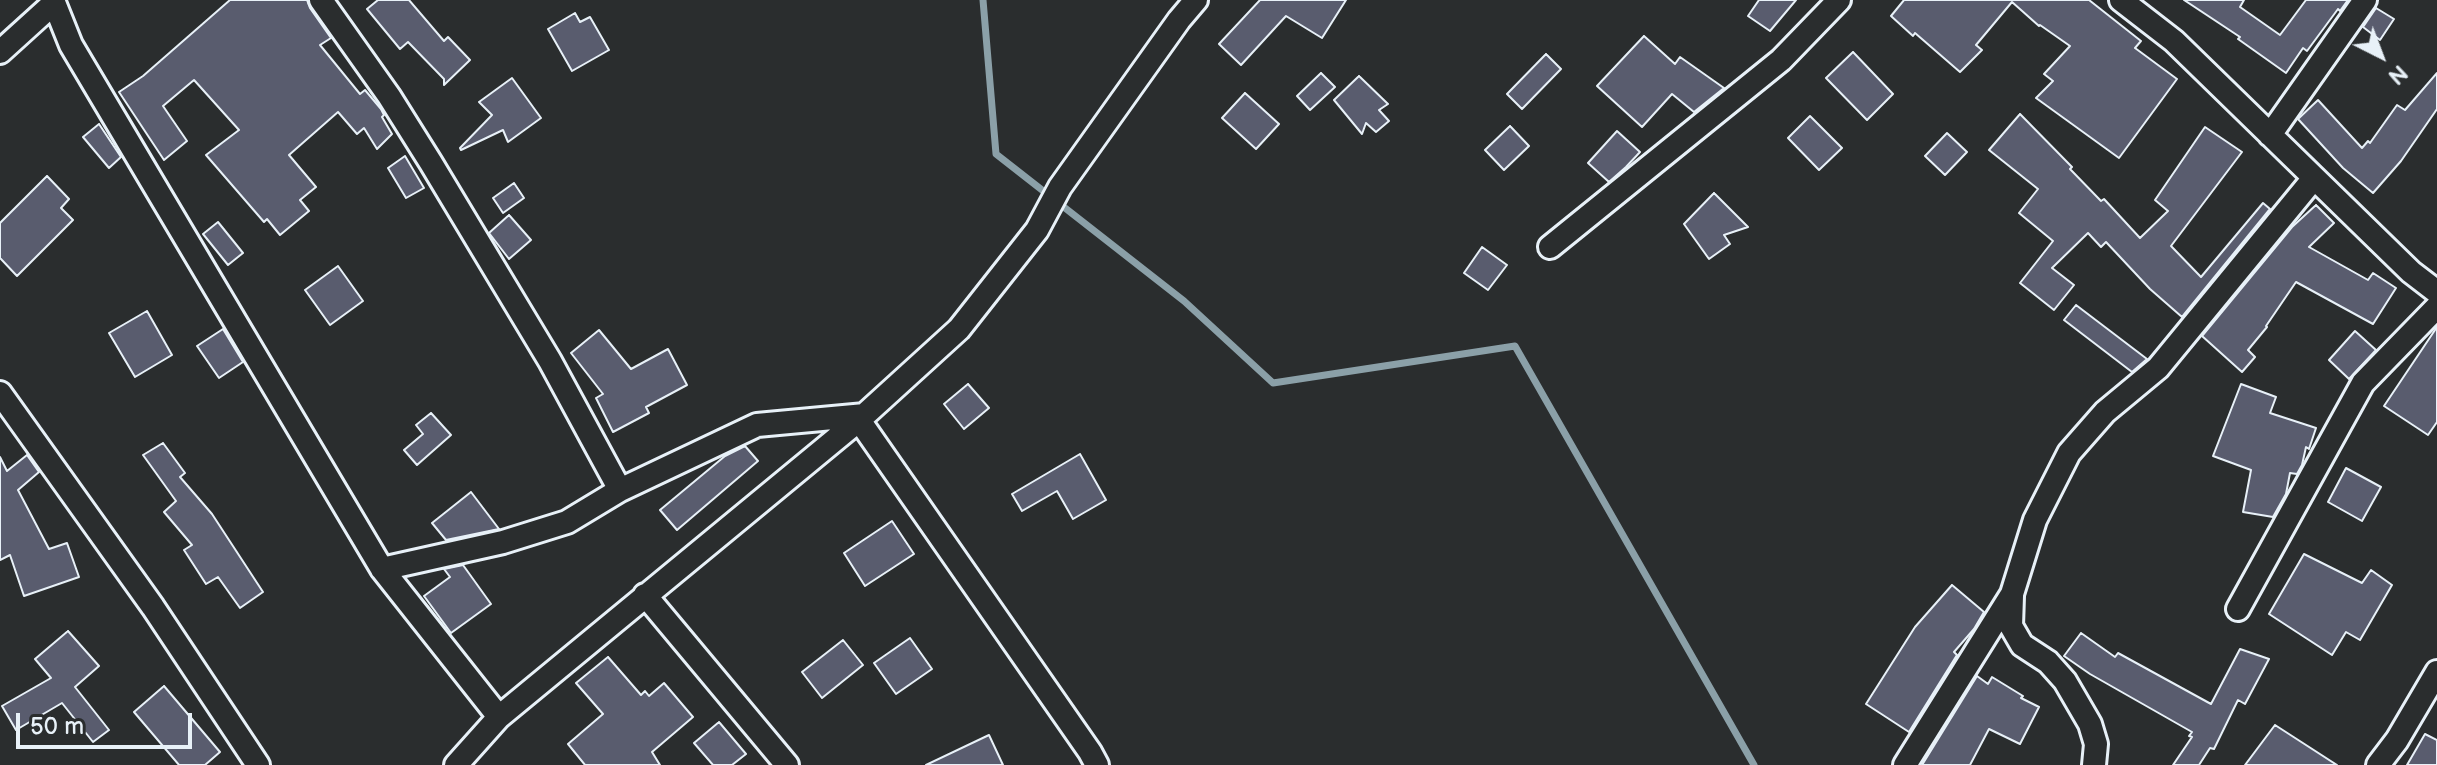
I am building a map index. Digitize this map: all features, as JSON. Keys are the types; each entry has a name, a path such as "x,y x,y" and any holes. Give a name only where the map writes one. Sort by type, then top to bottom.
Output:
{"street":[{"path":"321,0 389,96 431,163 550,361 620,490"},
{"path":"456,765 499,717 862,418 959,329 1037,230 1060,187 1196,0"},
{"path":"1550,247 1781,60 1839,0"},
{"path":"2121,0 2174,41 2411,272 2437,292"},
{"path":"2270,135 2365,0"},
{"path":"0,52 54,1 71,45 382,569 499,717"},
{"path":"1905,765 2012,594 2035,520 2069,453 2105,412 2158,368 2314,178"},
{"path":"2238,609 2363,383 2437,307"},
{"path":"0,393 153,607 258,765"},
{"path":"382,569 503,542 567,522 620,490 757,425 862,418"},
{"path":"862,418 1097,765"},
{"path":"2012,594 2011,626 2022,645 2048,662 2065,681 2090,724 2096,744 2094,765"},
{"path":"645,595 787,765"},
{"path":"2378,765 2397,740 2437,672"}],"building":[{"path":"230,0 307,0 331,38 320,45 360,94 365,90 381,109 392,134 377,149 364,128 357,134 338,112 289,155 316,187 300,200 309,211 280,235 267,219 264,222 206,155 239,130 194,80 163,106 187,141 164,160 119,92 143,76"},
{"path":"378,0 409,0 444,41 448,37 470,60 444,85 444,79 408,42 400,49 367,9"},
{"path":"1260,0 1346,0 1322,38 1286,16 1241,65 1219,44"},
{"path":"1759,0 1796,0 1770,31 1748,16"},
{"path":"1904,0 2089,0 2141,41 2135,48 2177,79 2119,158 2036,98 2053,81 2044,74 2070,46 2039,26 2012,2 1976,45 1982,50 1960,72 1891,16"},
{"path":"2184,0 2244,0 2240,7 2280,35 2306,0 2348,0 2307,51 2303,48 2286,73 2238,39 2240,37"},
{"path":"2376,8 2394,19 2380,40 2363,27"},
{"path":"575,13 580,22 590,17 609,50 572,71 548,29"},
{"path":"1644,36 1675,64 1680,57 1724,88 1694,112 1672,94 1642,127 1597,86"},
{"path":"1853,52 1893,94 1867,120 1826,78"},
{"path":"1546,54 1561,69 1522,109 1507,94"},
{"path":"1321,73 1335,87 1310,110 1297,96"},
{"path":"2437,73 2437,109 2401,161 2373,193 2343,168 2298,119 2318,100 2362,148 2368,141 2370,143 2397,105 2405,110"},
{"path":"1359,76 1388,104 1379,110 1389,121 1376,132 1366,123 1362,134 1334,100"},
{"path":"512,78 541,118 508,142 503,130 461,150 492,115 479,102"},
{"path":"1245,93 1279,124 1256,149 1222,118"},
{"path":"2020,114 2140,238 2168,211 2155,200 2205,127 2242,152 2171,246 2201,277 2263,203 2270,209 2182,317 2150,289 2106,242 2101,247 2088,233 2052,268 2074,285 2054,310 2020,283 2053,241 2019,213 2038,189 1989,150"},
{"path":"1810,116 1842,148 1819,170 1788,138"},
{"path":"99,124 121,157 109,168 83,137"},
{"path":"1510,126 1529,146 1504,170 1485,150"},
{"path":"1617,131 1640,152 1609,182 1588,163"},
{"path":"1947,133 1967,152 1945,175 1925,156"},
{"path":"405,156 424,188 406,198 388,168"},
{"path":"47,176 69,199 61,208 73,220 17,276 0,258 0,223"},
{"path":"514,183 524,198 503,213 493,198"},
{"path":"1714,193 1748,227 1724,235 1730,244 1709,259 1684,224"},
{"path":"2316,205 2334,223 2309,247 2368,280 2373,273 2396,288 2373,324 2296,282 2248,350 2255,357 2242,372 2202,336 2292,227"},
{"path":"509,215 531,240 509,259 489,233"},
{"path":"218,222 243,253 228,265 203,234"},
{"path":"1482,247 1507,265 1488,290 1464,273"},
{"path":"338,266 363,301 330,325 305,290"},
{"path":"2076,305 2147,359 2132,372 2064,320"},
{"path":"147,311 172,355 135,377 109,333"},
{"path":"2437,327 2437,422 2428,435 2384,406"},
{"path":"223,329 243,362 219,378 197,346"},
{"path":"599,330 631,369 668,349 687,385 646,407 649,413 613,432 596,398 603,394 571,353"},
{"path":"2355,331 2376,350 2349,379 2329,360"},
{"path":"968,384 989,408 964,429 944,404"},
{"path":"2241,384 2276,397 2270,413 2316,428 2297,474 2290,473 2286,494 2273,517 2243,512 2251,470 2213,456"},
{"path":"431,413 451,435 417,465 404,450 423,434 416,425"},
{"path":"163,443 185,473 180,477 212,514 263,592 240,608 218,577 206,584 184,550 192,545 164,512 176,501 143,455"},
{"path":"745,446 758,461 677,530 660,510 725,456"},
{"path":"1080,454 1106,500 1073,519 1057,491 1022,511 1012,494"},
{"path":"27,455 39,472 18,490 49,549 67,543 79,577 24,596 10,555 0,560 0,457 7,471"},
{"path":"2346,468 2381,487 2362,521 2328,502"},
{"path":"471,492 499,529 446,540 432,523"},
{"path":"892,521 914,554 865,586 844,553"},
{"path":"2304,554 2362,583 2371,570 2392,585 2360,640 2346,632 2332,655 2269,614"},
{"path":"463,565 491,604 451,633 424,596 450,577 444,569"},
{"path":"1952,585 1984,612 1954,652 1957,655 1909,732 1866,704 1915,627"},
{"path":"68,631 99,666 75,687 109,730 93,742 62,703 16,730 2,706 51,678 35,659"},
{"path":"2081,633 2115,657 2118,653 2211,704 2240,649 2269,659 2245,704 2238,700 2214,749 2210,748 2199,765 2173,765 2192,737 2189,736 2192,732 2064,656"},
{"path":"910,638 932,669 896,694 874,663"},
{"path":"843,640 863,665 822,698 802,672"},
{"path":"608,657 641,695 645,691 649,696 664,683 693,717 652,752 660,765 585,765 568,744 603,714 576,683"},
{"path":"1977,676 1988,684 1992,677 2039,707 2020,744 1989,729 1970,765 1922,765"},
{"path":"164,686 220,752 205,765 179,765 134,712"},
{"path":"719,722 746,754 732,765 713,765 694,743"},
{"path":"2275,725 2337,765 2245,765"},
{"path":"2425,734 2437,740 2437,765 2407,765"},
{"path":"989,735 1003,765 926,765"}],"waterway":[{"path":"983,0 996,154 1184,301 1273,383 1515,346 1754,765"}]}
